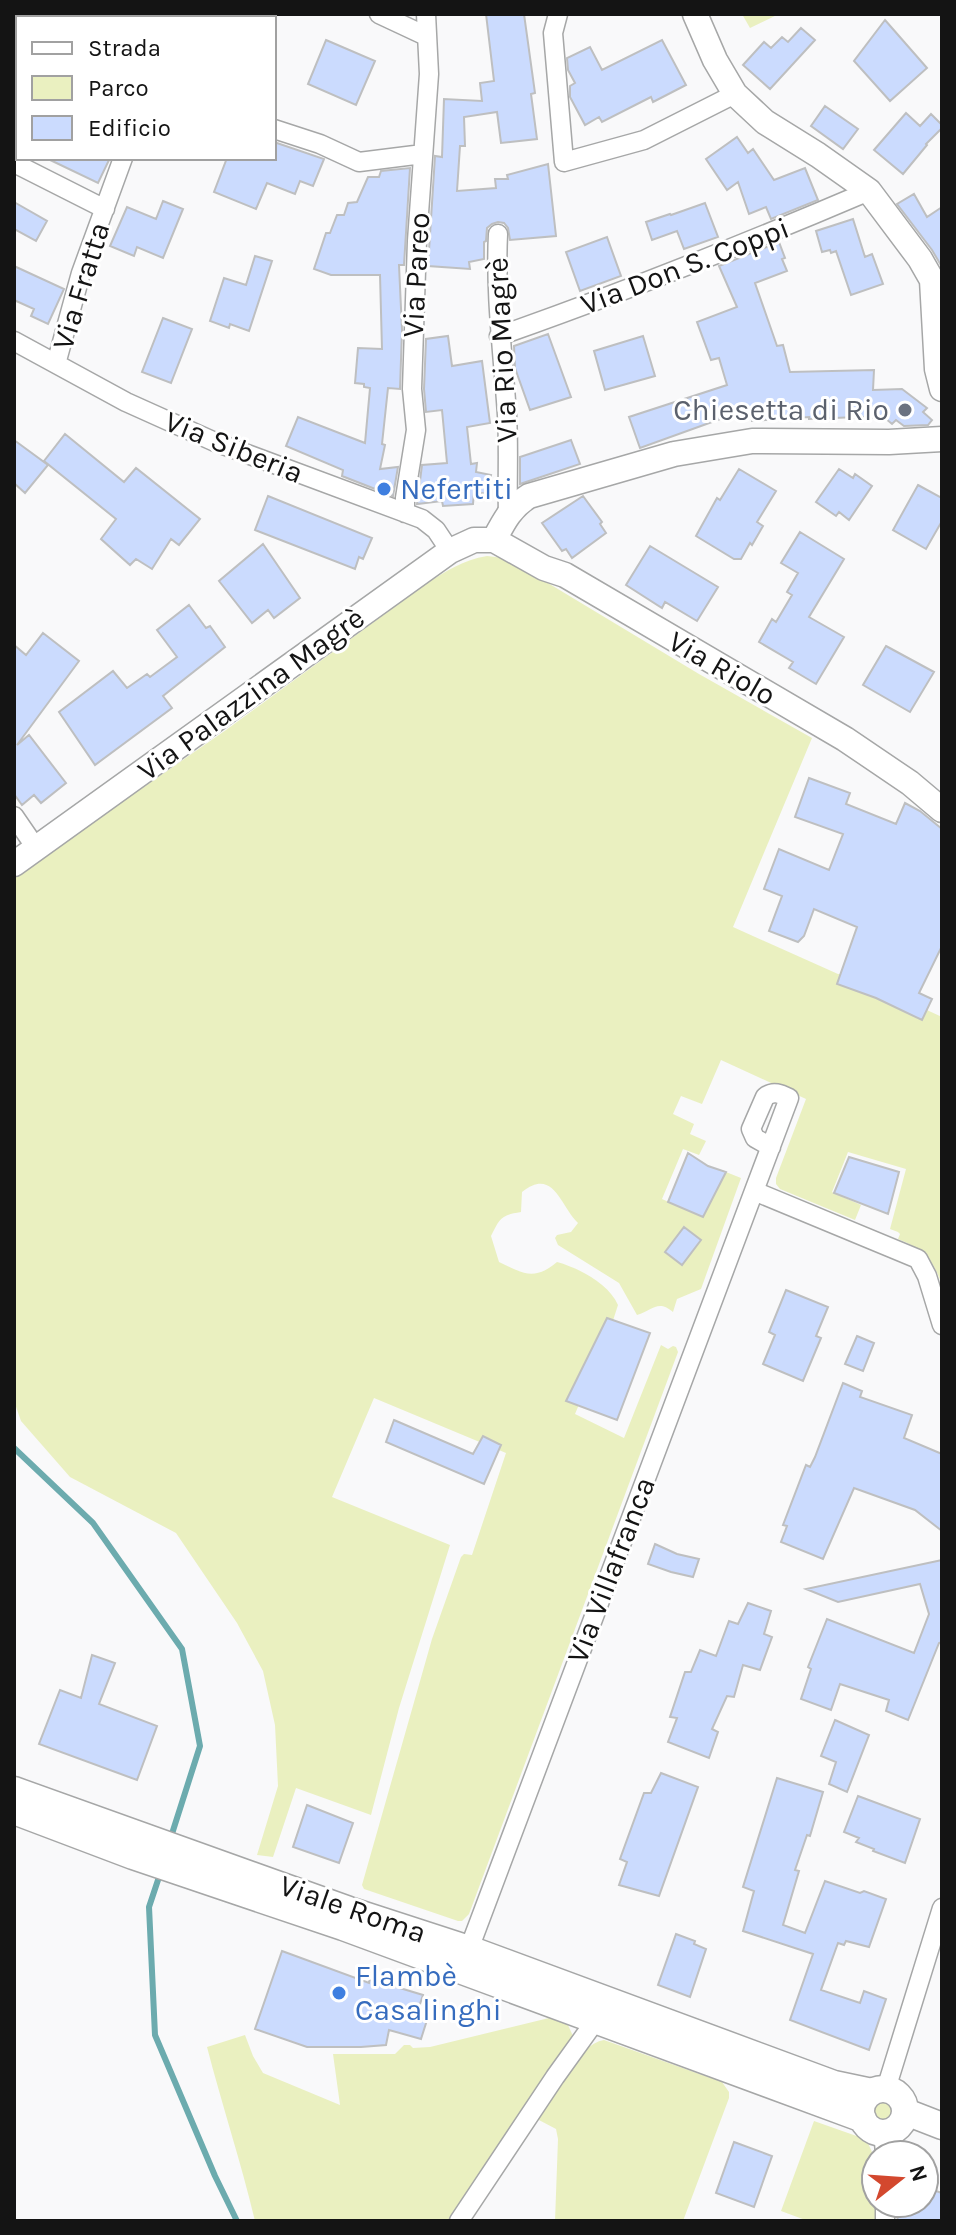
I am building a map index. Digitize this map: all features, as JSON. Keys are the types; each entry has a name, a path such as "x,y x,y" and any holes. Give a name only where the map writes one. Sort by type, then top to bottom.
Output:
{"main road":[{"name":"Viale Roma","path":"14,1790 75,1823 600,2010 863,2119"},
{"name":"Viale Roma","path":"14,1811 75,1823"},
{"name":"Viale Roma","path":"600,2010 834,2084 879,2091"},
{"path":"880,2139 863,2119 861,2111 863,2104 879,2091 898,2095 906,2112 902,2124 889,2139"},
{"path":"906,2112 942,2126"}],"street":[{"path":"379,14 426,36"},
{"name":"Via Pareo","path":"405,513 416,430 412,389 417,241 429,74 426,14"},
{"path":"558,14 553,33 564,162 644,140 735,94"},
{"path":"695,14 715,60 735,94 765,122 869,191 937,279 937,369 942,389"},
{"path":"276,130 320,144 359,162 423,154"},
{"name":"Via Fratta","path":"56,364 81,273 122,160"},
{"name":"Via Fratta","path":"14,163 105,209"},
{"name":"Via Don S. Coppi","path":"499,336 763,236 869,191"},
{"name":"Via Rio Magrè","path":"498,234 499,336 507,417 508,514"},
{"name":"Via Siberia","path":"14,341 126,402 215,442 422,519 436,530 450,551"},
{"name":"Via Rio Magrè","path":"494,540 508,514 529,496 674,454 752,441 889,442 942,439"},
{"name":"Via Palazzina Magrè","path":"14,864 450,551 474,540 494,540"},
{"name":"Via Riolo","path":"494,540 544,568 565,575 845,739 910,783 942,810"},
{"path":"14,816 36,848"},
{"name":"Via Villafranca","path":"466,1960 771,1147"},
{"path":"754,1191 918,1259 927,1276 942,1325"},
{"path":"879,2091 942,1908"},
{"path":"459,2221 600,2010"}],"green space":[{"path":"742,14 779,14 750,28"},
{"path":"487,556 504,558 523,568 812,738 733,927 838,974 851,975 942,1017 942,1285 926,1256 898,1239 900,1234 890,1229 906,1169 848,1152 832,1192 861,1205 855,1220 780,1189 776,1178 806,1099 721,1060 702,1104 681,1096 673,1114 694,1124 690,1134 706,1141 699,1155 683,1149 662,1199 703,1217 726,1172 741,1178 701,1289 677,1299 673,1312 659,1306 637,1315 619,1283 558,1245 557,1235 571,1232 578,1223 549,1186 533,1185 522,1192 521,1212 509,1214 499,1221 491,1236 499,1262 529,1274 542,1272 557,1262 566,1265 601,1284 618,1305 575,1414 624,1438 661,1345 668,1349 676,1347 678,1352 469,1914 458,1921 364,1889 362,1885 432,1639 461,1557 464,1554 472,1555 506,1453 374,1398 332,1497 450,1545 399,1708 371,1815 296,1788 273,1857 257,1855 278,1786 275,1725 263,1671 237,1623 176,1533 70,1477 21,1421 14,1401 14,877 226,730 426,584 462,563"},
{"path":"549,2018 568,2025 572,2042 452,2221 255,2221 207,2047 245,2035 263,2073 340,2105 333,2054 395,2054 404,2045 430,2047"},
{"path":"604,2040 722,2082 729,2092 683,2221 555,2221 558,2139 556,2129 537,2119 575,2061 584,2051"},
{"path":"885,2100 894,2103 897,2112 894,2121 885,2124 876,2121 873,2112 876,2103"},
{"path":"814,2121 865,2139 860,2139 860,2219 875,2221 808,2221 781,2211"}],"building":[{"path":"486,14 524,14 535,93 531,94 537,139 501,143 497,112 464,117 465,146 460,146 457,191 496,188 495,179 508,179 507,175 548,164 556,236 510,240 508,228 498,222 487,228 484,259 469,262 470,269 428,266 435,156 442,157 444,99 482,101 480,83 494,81"},
{"path":"885,20 927,68 890,101 854,61"},
{"path":"801,28 815,40 770,89 743,65 764,42 771,48 782,37 788,42"},
{"path":"326,40 375,61 356,105 308,84"},
{"path":"662,40 686,85 653,102 651,97 602,122 599,117 585,125 570,97 570,86 575,83 568,70 567,58 590,47 602,70"},
{"path":"825,106 858,129 843,149 811,126"},
{"path":"906,113 920,126 931,114 942,128 903,174 874,150"},
{"path":"737,137 748,153 753,149 774,180 805,168 818,200 771,219 766,207 749,214 738,182 727,190 706,159"},
{"path":"276,143 324,159 313,186 300,181 295,194 267,183 256,209 214,192 226,160 276,160"},
{"path":"50,160 109,160 98,183"},
{"path":"410,168 404,265 399,265 402,330 400,389 388,388 382,444 385,445 380,469 398,467 393,496 342,476 343,470 286,446 298,417 365,443 370,388 355,383 358,348 382,349 380,275 331,275 314,269 326,233 330,233 337,215 344,215 348,203 357,202 368,177 379,177 381,171"},
{"path":"914,194 927,217 942,207 942,267 897,204"},
{"path":"163,201 183,209 163,258 137,247 134,256 110,246 127,207 156,219"},
{"path":"14,202 47,221 36,241 14,229"},
{"path":"705,203 718,237 684,249 677,231 652,240 646,222"},
{"path":"853,219 865,257 872,254 883,284 851,295 836,251 822,252 816,231"},
{"path":"607,237 621,276 580,291 566,252"},
{"path":"779,242 787,271 755,283 777,346 783,345 790,372 874,370 873,390 902,389 927,408 923,412 932,420 928,425 904,426 896,420 892,424 885,418 858,417 752,421 751,408 640,448 629,417 727,385 719,358 711,360 697,322 737,307 719,266"},
{"path":"255,256 272,261 249,331 210,321 224,278 246,285"},
{"path":"14,266 64,289 48,324 31,316 34,309 14,300"},
{"path":"163,318 192,329 171,383 142,372"},
{"path":"548,334 571,397 530,410 515,368 514,346"},
{"path":"448,336 452,366 482,361 490,423 467,427 471,464 477,463 476,472 491,475 487,494 474,492 473,504 443,506 442,501 417,504 422,465 447,463 442,410 426,412 424,389 426,339"},
{"path":"643,336 655,376 605,390 594,351"},
{"path":"65,434 124,482 136,468 200,519 179,545 171,539 152,569 136,559 130,565 101,539 116,519 44,461"},
{"path":"14,440 48,465 25,493 14,483"},
{"path":"571,440 580,464 520,484 520,457"},
{"path":"739,469 776,491 757,522 763,526 752,545 750,543 741,559 734,559 696,536 717,498 720,500"},
{"path":"839,469 853,478 855,474 872,486 849,520 839,512 836,516 816,502"},
{"path":"918,485 942,498 942,521 926,549 893,530"},
{"path":"268,496 372,538 363,559 359,557 355,569 255,530"},
{"path":"583,496 602,522 600,524 606,533 572,558 566,549 562,551 542,523"},
{"path":"800,532 844,559 809,617 844,637 816,684 789,668 793,662 759,642 772,619 776,622 792,595 787,592 798,573 781,563"},
{"path":"263,544 300,598 274,618 268,610 252,623 219,581"},
{"path":"650,546 718,587 697,621 665,602 662,608 626,585"},
{"path":"189,605 225,647 163,696 172,708 95,765 59,712 113,671 127,688 147,674 150,677 177,657 157,630"},
{"path":"43,633 79,661 17,745 29,735 66,783 41,803 34,795 22,805 14,794 14,645 26,655"},
{"path":"886,646 934,672 910,712 863,685"},
{"path":"809,778 850,793 846,804 896,824 905,803 942,829 942,946 919,993 932,999 922,1020 837,984 857,927 814,909 804,936 798,942 769,931 782,896 764,889 779,849 829,870 843,834 795,817"},
{"path":"688,1153 708,1166 726,1172 703,1217 668,1202"},
{"path":"849,1157 899,1172 888,1214 834,1193"},
{"path":"684,1227 701,1240 682,1265 665,1252"},
{"path":"786,1290 828,1307 816,1336 821,1338 803,1381 763,1364 775,1335 769,1332"},
{"path":"607,1318 650,1333 617,1420 566,1401"},
{"path":"857,1336 874,1343 863,1371 845,1364"},
{"path":"843,1383 862,1391 860,1397 912,1415 904,1438 942,1454 942,1531 915,1510 854,1488 823,1559 781,1542 787,1526 783,1525 806,1465 810,1467 815,1457"},
{"path":"394,1420 473,1454 483,1436 501,1445 484,1484 386,1442"},
{"path":"655,1544 699,1559 693,1577 648,1564"},
{"path":"942,1560 942,1642 908,1720 886,1711 889,1700 840,1684 831,1710 801,1699 811,1669 808,1667 827,1619 914,1653 929,1614 920,1584 838,1602 806,1589"},
{"path":"748,1603 771,1611 764,1634 772,1637 760,1670 743,1665 734,1697 727,1696 712,1729 718,1732 709,1758 668,1742 677,1718 670,1717 685,1672 691,1672 700,1650 716,1656 729,1621 738,1624"},
{"path":"92,1655 115,1663 99,1704 157,1726 137,1780 39,1744 60,1690 81,1698"},
{"path":"835,1720 869,1735 847,1792 829,1784 836,1762 821,1756"},
{"path":"661,1773 698,1787 659,1896 619,1885 627,1862 620,1859 644,1793 651,1793"},
{"path":"777,1778 823,1792 810,1836 807,1835 795,1870 799,1871 783,1925 805,1933 825,1881 886,1899 869,1947 846,1941 844,1945 838,1943 821,1990 860,2003 864,1991 886,1999 869,2050 790,2020 813,1954 743,1931 754,1891 743,1887"},
{"path":"858,1796 920,1819 905,1863 873,1851 856,1842 859,1838 844,1832"},
{"path":"307,1805 353,1823 339,1863 293,1847"},
{"path":"676,1934 706,1949 690,1997 658,1985"},
{"path":"282,1951 369,1983 370,1979 423,1995 416,2016 427,2020 421,2039 389,2030 386,2045 307,2047 255,2029"},
{"path":"734,2142 772,2156 754,2207 716,2193"},
{"path":"942,2193 942,2221 897,2221 940,2219"}],"waterway":[{"path":"14,1448 93,1523 182,1649 200,1746 170,1840"},
{"path":"160,1874 149,1907 155,2035 237,2221"}],"place":[{"name":"Chiesetta di Rio","path":"905,410"},
{"name":"Nefertiti","path":"384,489"},
{"name":"Flambè Casalinghi","path":"339,1993"}]}
